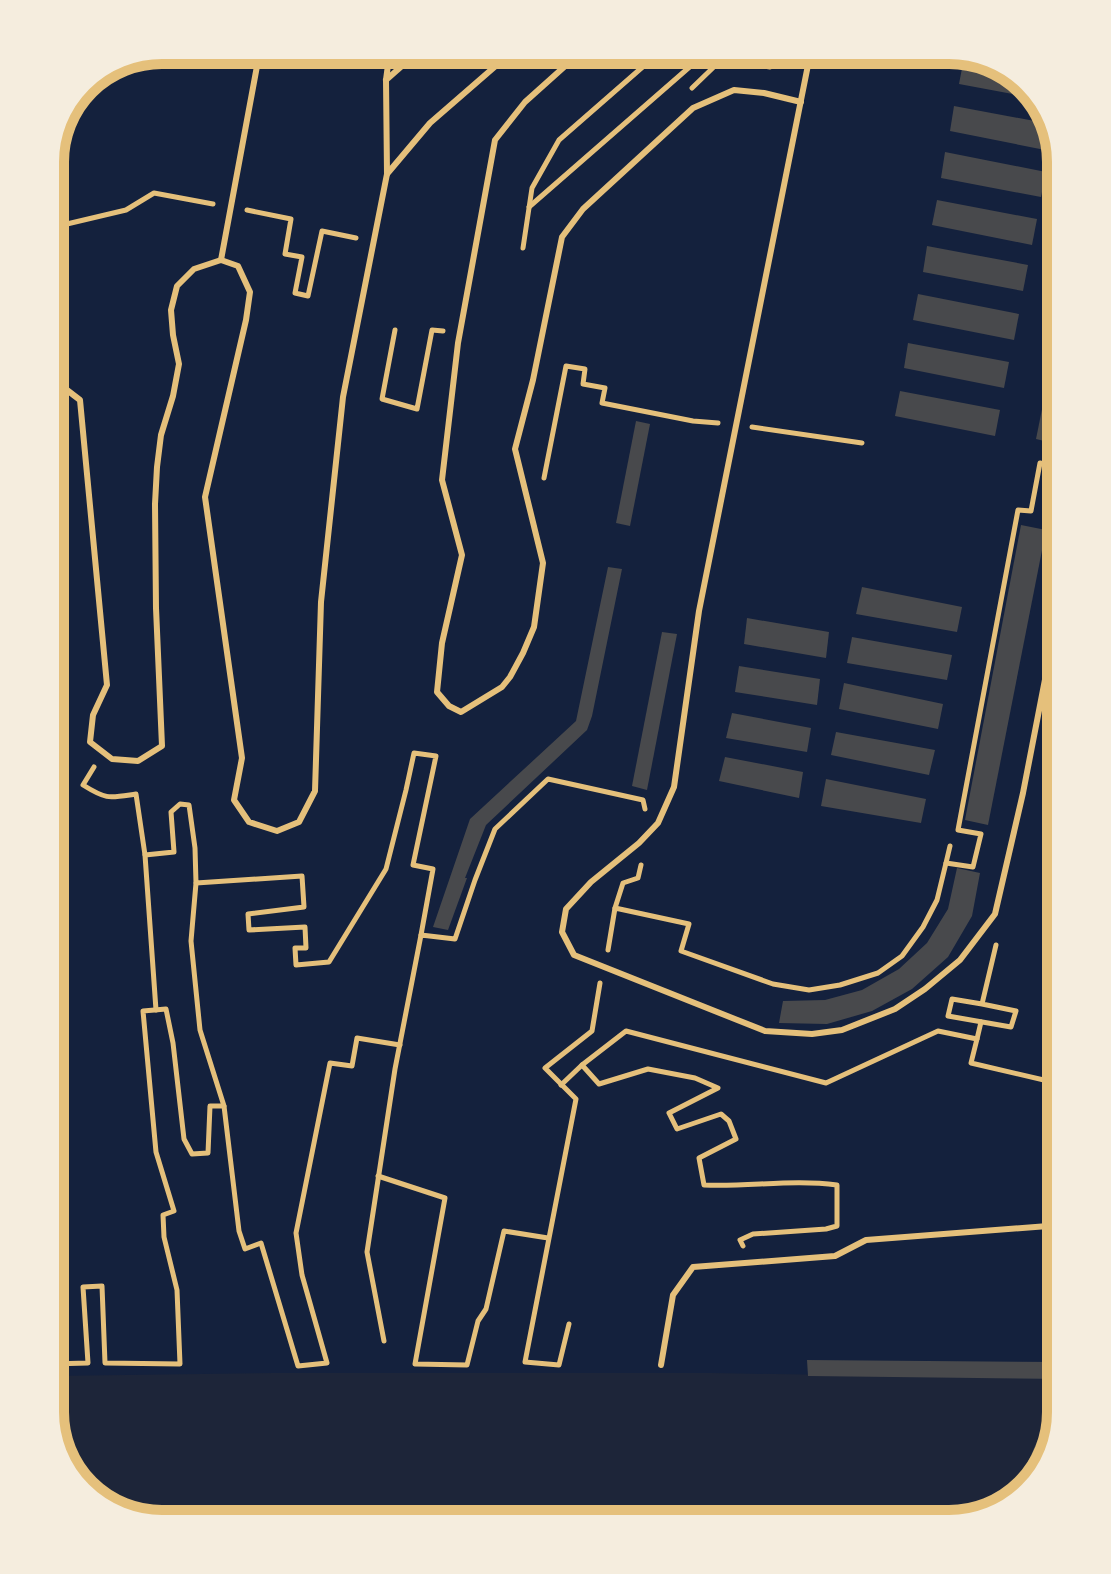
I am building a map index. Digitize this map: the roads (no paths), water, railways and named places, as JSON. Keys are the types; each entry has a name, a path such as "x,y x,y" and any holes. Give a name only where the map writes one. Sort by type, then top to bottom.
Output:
{"lane":[{"path":"221,260 257,64"},
{"path":"64,388 80,400 107,685 93,715 90,742 112,759 138,761 162,746 155,504 161,435 179,364 171,310 177,286 194,269 221,260 238,266 250,292 205,497 242,758 234,800 249,822 277,831 299,822 315,791 321,602 343,397 387,174 388,64"},
{"path":"386,80 404,64"},
{"path":"387,174 430,123 498,64"},
{"path":"567,64 525,102 495,140 459,333 442,480 462,555 442,643 437,692 449,706 461,712 502,687 523,653 534,627 543,563 515,449 533,380 562,237 583,209 693,108 734,90 801,102"},
{"path":"808,64 699,611 674,787 658,823 639,843 591,882 566,909 562,932 574,955 765,1031 812,1034 842,1030 895,1009 960,960 995,914 1047,669"},
{"path":"661,1365 673,1295 693,1267 835,1256 866,1240 1047,1226"}]}
